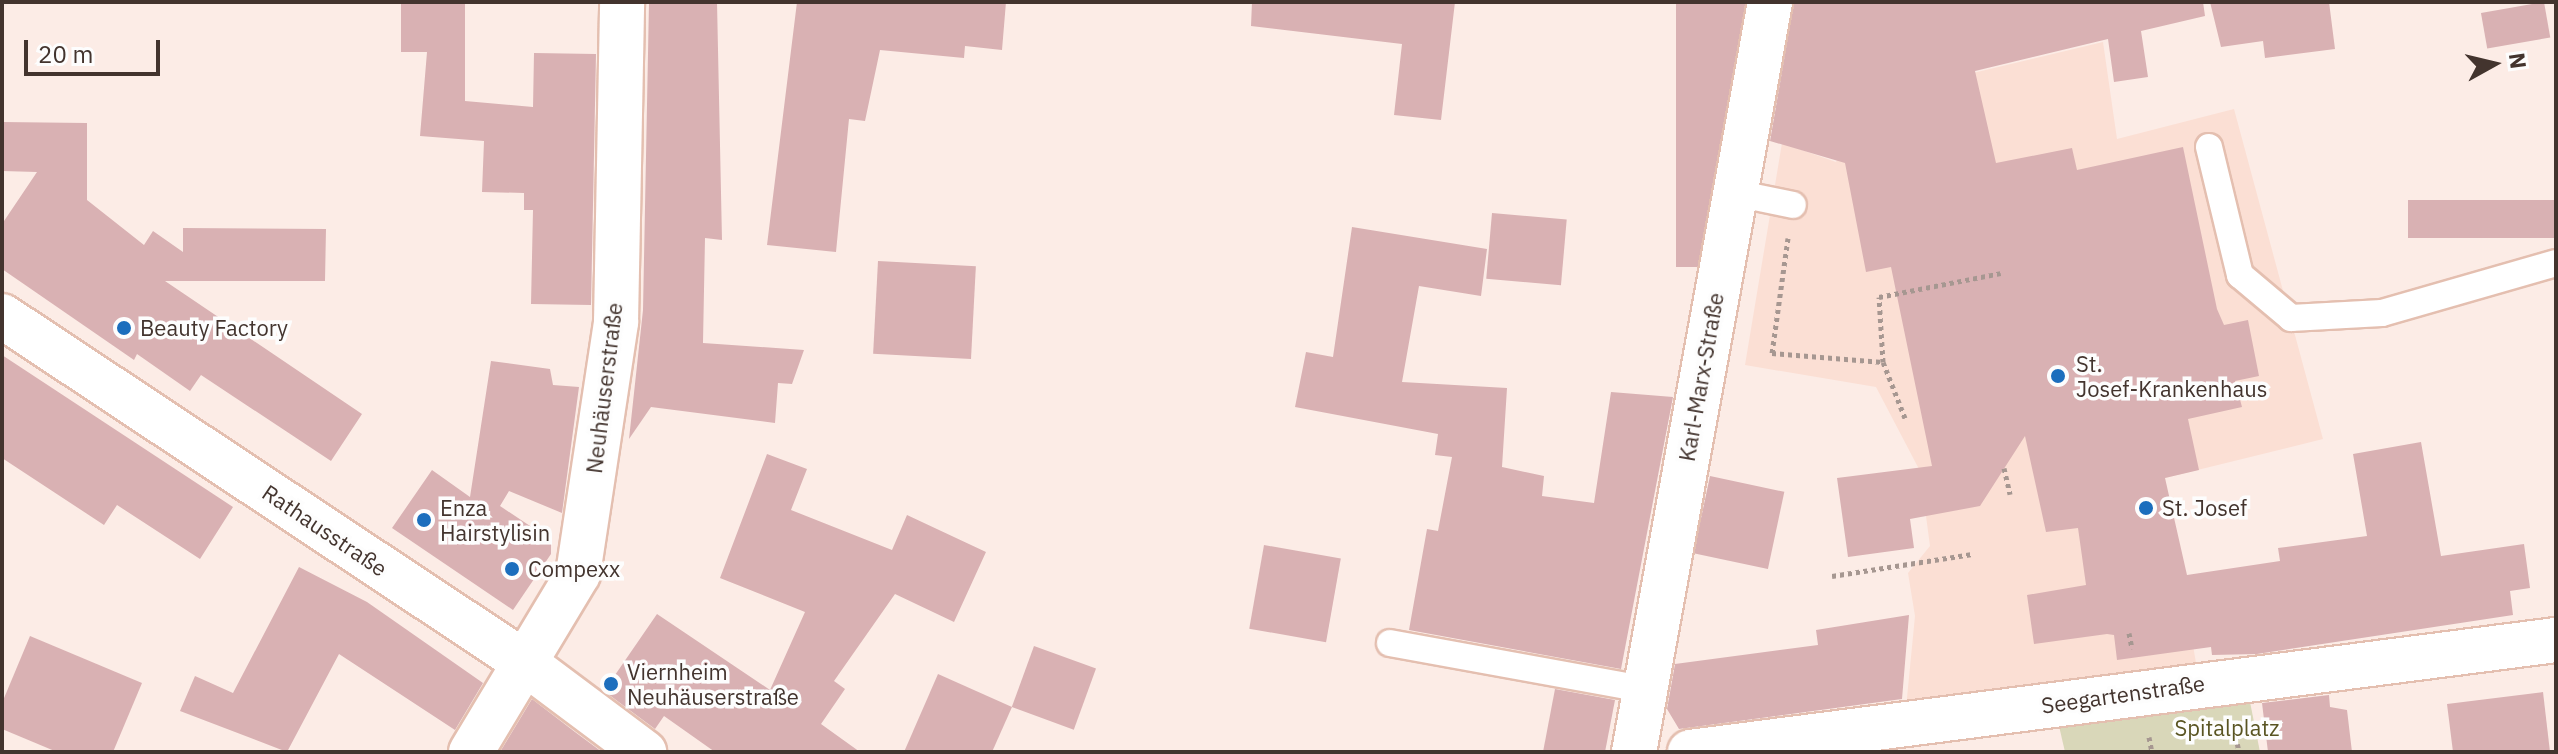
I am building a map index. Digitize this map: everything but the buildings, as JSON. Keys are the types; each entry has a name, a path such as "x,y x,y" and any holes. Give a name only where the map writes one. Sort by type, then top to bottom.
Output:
{"street":[{"name":"Neuhäuserstraße","path":"471,752 521,660 578,574 616,322 622,2"},
{"name":"Karl-Marx-Straße","path":"1634,752 1770,2"},
{"name":"Rathausstraße","path":"2,316 521,660 644,752"},
{"name":"Seegartenstraße","path":"1690,752 2556,640"}],"lane":[{"path":"2209,147 2240,275 2291,318 2382,313 2556,263"},
{"path":"1735,193 1793,205"},
{"path":"1390,643 1644,689"}],"path":[{"path":"1793,205 1772,353 1883,362"},
{"path":"1905,418 1883,362 1879,297 2001,273"},
{"path":"2004,468 2010,494"},
{"path":"1832,576 1972,554"},
{"path":"2129,633 2132,650"}],"shaded area":[{"name":"St. Josef-Krankenhaus","path":"2103,42 2117,139 2234,109 2323,439 2165,478 2197,669 1906,708 1915,616 1908,573 1930,546 1920,471 1876,387 1745,365 1782,143 1836,162 1868,98"}],"green space":[{"name":"Spitalplatz","path":"2250,702 2260,752 2065,752 2059,726"}],"place":[{"name":"Beauty Factory","path":"124,328"},
{"name":"St. Josef-Krankenhaus","path":"2058,376"},
{"name":"St. Josef","path":"2146,508"},
{"name":"Enza Hairstylisin","path":"424,520"},
{"name":"Compexx","path":"512,569"},
{"name":"Viernheim Neuhäuserstraße","path":"611,684"}]}
